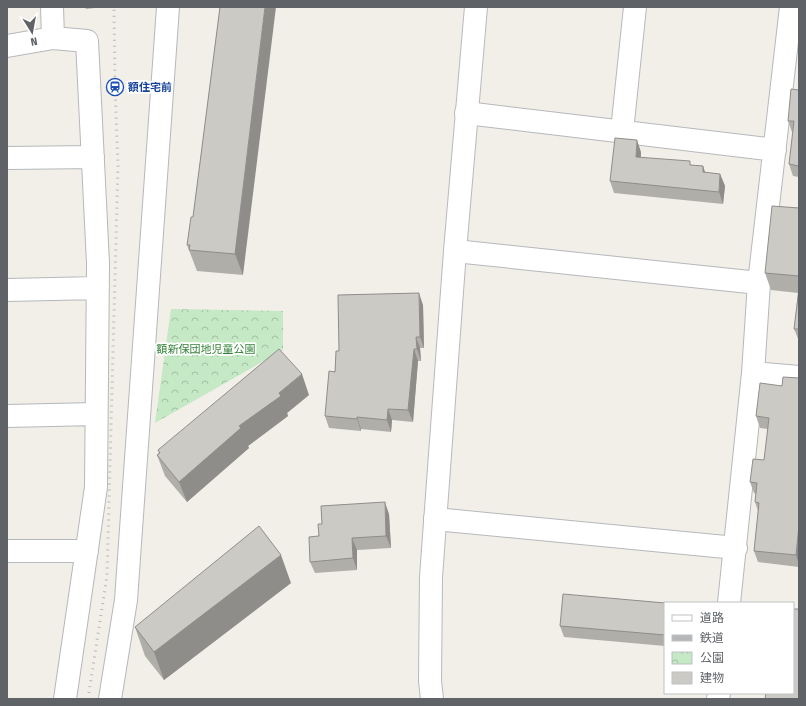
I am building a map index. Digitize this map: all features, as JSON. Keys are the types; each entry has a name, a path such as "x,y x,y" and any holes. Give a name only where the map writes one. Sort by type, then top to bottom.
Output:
{"street":[{"path":"52,7 53,38"},
{"path":"110,699 126,600 168,7"},
{"path":"432,699 430,681 431,576 455,251 476,7"},
{"path":"622,131 634,7"},
{"path":"729,602 736,548 753,373 759,282 791,7"},
{"path":"7,46 53,38 87,41 98,263 96,487 65,699"},
{"path":"466,113 775,150"},
{"path":"7,158 93,157"},
{"path":"455,251 759,282"},
{"path":"7,290 98,288"},
{"path":"753,373 799,377"},
{"path":"7,416 96,414"},
{"path":"435,519 736,548"},
{"path":"7,551 87,551"}],"green space":[{"name":"額新保団地児童公園","path":"171,309 283,311 283,350 155,423"}],"building":[{"path":"220,7 265,7 235,254 189,250 190,245 187,245 191,217 193,217"},
{"path":"791,89 799,90 799,166 789,164 794,121 788,121"},
{"path":"615,138 637,140 636,157 690,161 690,165 703,166 703,172 720,174 719,192 610,181"},
{"path":"772,206 799,208 799,276 765,273"},
{"path":"799,289 799,329 794,329"},
{"path":"419,293 420,337 416,337 417,349 414,349 408,410 388,409 387,420 325,416 329,371 335,372 336,351 339,351 338,295"},
{"path":"279,349 302,374 279,393 281,396 239,426 241,428 179,482 157,455 160,453 158,450"},
{"path":"783,377 799,378 799,526 796,555 754,551 759,503 755,502 757,483 750,482 753,459 764,460 769,418 756,416 760,383 782,386"},
{"path":"385,502 386,536 352,538 353,558 310,562 309,537 319,536 318,524 322,524 321,506"},
{"path":"259,526 281,555 154,652 135,627"},
{"path":"563,594 664,603 664,635 560,626"},
{"path":"794,609 799,609 799,699 765,699 766,694 794,694"}],"railway":[{"path":"88,699 107,576 118,166 114,7"}],"place":[{"name":"額住宅前","path":"115,87"}]}
